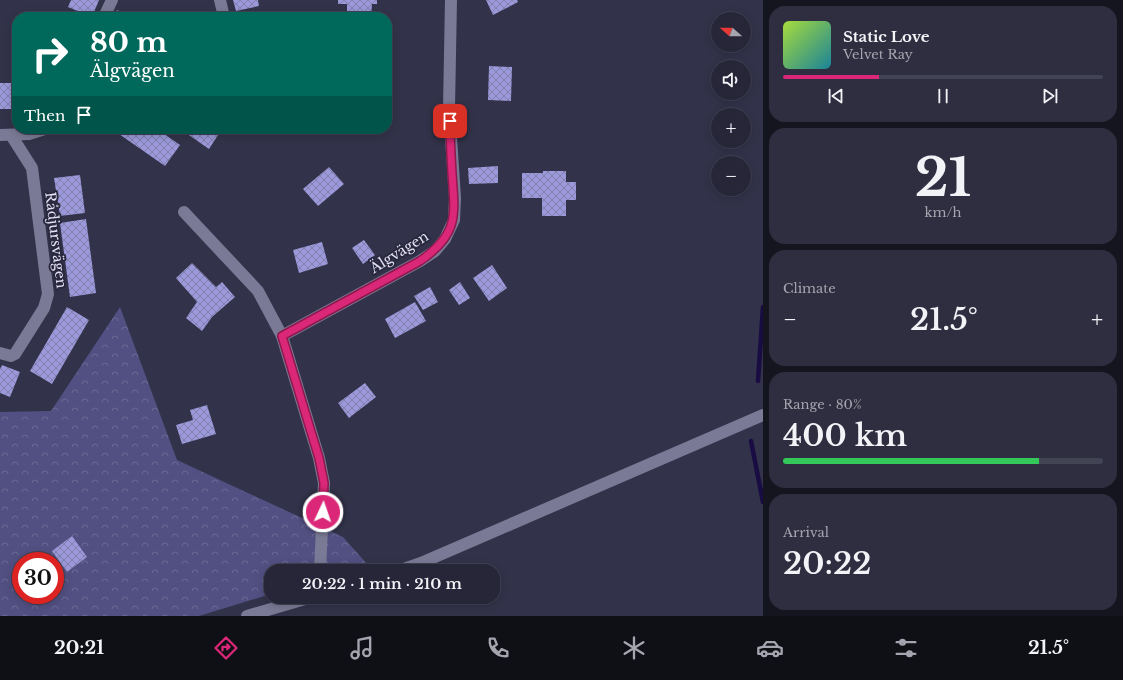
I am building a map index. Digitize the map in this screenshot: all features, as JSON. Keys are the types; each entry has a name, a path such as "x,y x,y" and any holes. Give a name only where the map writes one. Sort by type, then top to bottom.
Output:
{"street":[{"path":"106,12 112,0"},
{"path":"220,0 223,12"},
{"name":"Älgvägen","path":"282,336 420,261 435,251 445,239 454,220 455,198 449,108 451,0"},
{"name":"Rådjursvägen","path":"5,135 29,134"},
{"name":"Rådjursvägen","path":"0,353 11,356 16,354 44,308 48,294 32,168 5,135"},
{"path":"184,212 258,291 282,336 319,458 324,483 320,564"},
{"path":"418,564 763,415"},
{"path":"248,616 288,604"}],"green space":[{"path":"120,307 177,460 343,537 367,564 264,564 264,596 199,616 0,616 0,412 51,411"}],"building":[{"path":"71,0 99,0 94,12 80,12 68,7"},
{"path":"233,0 258,0 259,6 236,11"},
{"path":"338,0 377,0 377,4 372,4 371,12 347,12 347,4 338,4"},
{"path":"486,0 517,0 518,2 493,15"},
{"path":"489,66 512,67 511,101 488,100"},
{"path":"0,83 11,83 11,109 0,109"},
{"path":"119,134 164,134 180,145 165,166"},
{"path":"187,134 219,134 209,149"},
{"path":"498,166 498,183 469,184 468,168"},
{"path":"329,167 344,184 318,206 303,189"},
{"path":"543,171 566,171 566,182 576,182 576,200 566,200 566,216 542,216 542,198 522,198 522,173 543,173"},
{"path":"80,175 85,213 60,216 54,178"},
{"path":"86,219 96,293 70,297 60,223"},
{"path":"364,240 375,255 363,264 352,248"},
{"path":"322,242 328,264 299,273 293,250"},
{"path":"192,263 216,287 222,282 235,297 212,317 202,331 186,318 197,302 176,278"},
{"path":"492,265 507,288 489,301 473,278"},
{"path":"460,282 470,298 459,305 449,290"},
{"path":"430,287 438,302 423,310 414,296"},
{"path":"415,302 426,321 395,338 385,319"},
{"path":"67,307 89,320 52,384 30,371"},
{"path":"2,365 20,372 10,397 0,393 0,369"},
{"path":"365,383 376,397 349,418 338,403"},
{"path":"207,405 216,434 182,444 176,425 193,420 190,410"},
{"path":"72,536 87,557 67,572 64,568 64,552 52,551"}],"waterway":[{"path":"758,381 763,307"},
{"path":"751,441 763,502"}],"route":[{"path":"323,512 324,483 319,458 282,336 420,261 435,251 445,239 454,220 455,198 452,174 450,121"}]}
